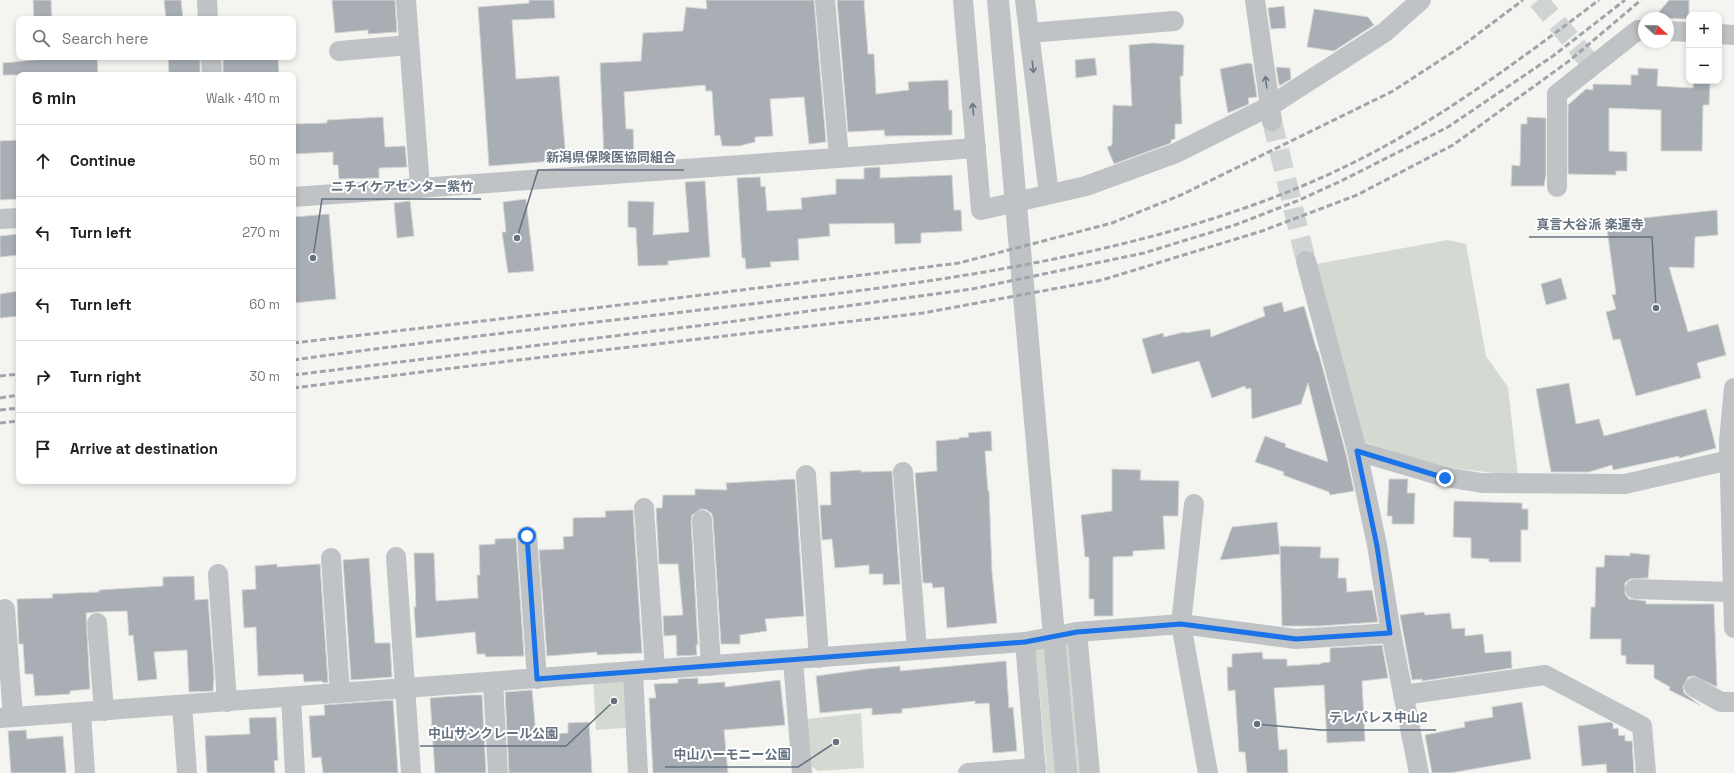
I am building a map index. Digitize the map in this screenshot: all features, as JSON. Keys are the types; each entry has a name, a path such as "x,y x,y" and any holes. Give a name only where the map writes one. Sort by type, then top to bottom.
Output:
{"street":[{"path":"207,0 208,16"},
{"path":"406,0 420,188"},
{"path":"825,0 839,158"},
{"path":"963,0 980,210 1086,186 1176,153 1227,128 1271,114 1385,32 1420,0"},
{"path":"998,0 1066,773"},
{"path":"1025,0 1049,194"},
{"path":"1255,0 1271,114"},
{"path":"1415,0 1420,0"},
{"path":"1029,33 1174,21"},
{"path":"1557,187 1557,94 1638,30"},
{"path":"1674,32 1686,32"},
{"path":"1722,34 1734,34"},
{"path":"339,51 409,45"},
{"path":"211,60 212,72"},
{"path":"296,197 976,148"},
{"path":"0,219 16,218"},
{"path":"1306,261 1357,451 1377,546 1390,633 1419,773"},
{"path":"1734,388 1729,441 1732,459 1732,592 1734,628"},
{"path":"1357,451 1445,478 1482,483 1625,484 1732,459"},
{"path":"903,472 917,650"},
{"path":"806,475 819,658"},
{"path":"1194,504 1181,624 1208,773"},
{"path":"644,508 656,670"},
{"path":"702,520 711,666"},
{"path":"527,536 537,679"},
{"path":"396,557 411,773"},
{"path":"330,558 340,693"},
{"path":"218,574 227,702"},
{"path":"1635,590 1732,592"},
{"path":"5,608 6,718 1025,642 1077,632 1181,624 1296,639 1390,633"},
{"path":"97,623 104,711"},
{"path":"1077,632 1090,773"},
{"path":"968,773 1036,771 1025,642"},
{"path":"793,660 802,773"},
{"path":"633,672 638,773"},
{"path":"1404,695 1545,676 1642,726 1646,773"},
{"path":"493,682 498,773"},
{"path":"1694,687 1721,702 1734,702"},
{"path":"291,697 295,773"},
{"path":"182,705 187,773"},
{"path":"81,713 85,773"}],"shaded area":[{"path":"1448,240 1466,244 1486,356 1508,387 1518,476 1437,466 1364,442 1316,264"},
{"path":"1074,636 1085,773 1047,773 1035,644"},
{"path":"633,672 636,727 596,730 593,674"},
{"path":"861,713 864,768 818,771 811,766 806,719"}],"building":[{"path":"33,0 51,0 52,16 34,16"},
{"path":"164,0 181,0 183,16 166,16"},
{"path":"332,0 395,0 397,32 368,34 368,30 335,33"},
{"path":"529,0 554,0 555,18 512,20 516,79 559,76 566,160 489,166 478,7 529,3"},
{"path":"706,0 814,0 826,142 809,144 804,97 770,99 773,136 755,137 755,142 739,146 722,146 720,135 715,136 712,91 706,91 705,85 624,92 626,129 633,129 634,156 604,157 600,63 641,61 643,33 683,31 686,7 707,9"},
{"path":"837,0 864,0 868,54 874,54 876,94 909,90 908,82 948,80 949,110 952,110 952,135 885,136 884,130 848,132"},
{"path":"1669,0 1689,0 1689,12 1686,12 1686,19 1674,19 1674,12 1659,12"},
{"path":"1284,6 1286,28 1271,29 1268,8"},
{"path":"1314,9 1368,17 1374,25 1334,51 1307,47"},
{"path":"1152,43 1184,45 1183,76 1180,76 1182,124 1175,124 1175,139 1171,140 1171,143 1114,164 1107,147 1112,145 1113,105 1132,106 1129,45"},
{"path":"1095,58 1097,75 1076,78 1075,60"},
{"path":"36,60 97,60 98,72 16,72 16,75 3,75 3,63"},
{"path":"168,60 200,60 200,72 169,72"},
{"path":"223,60 278,60 279,72 223,72"},
{"path":"1248,63 1252,64 1257,97 1248,98 1249,104 1228,113 1220,69"},
{"path":"1276,67 1290,68 1291,79 1279,85"},
{"path":"1638,68 1658,69 1657,86 1693,88 1694,84 1710,84 1709,105 1703,105 1702,151 1661,151 1661,110 1609,108 1609,151 1627,152 1627,171 1616,171 1616,175 1568,174 1568,105 1586,89 1593,90 1593,84 1631,85 1631,75 1638,75"},
{"path":"383,117 385,147 405,146 407,167 379,168 379,178 339,179 338,165 333,165 333,152 296,154 296,124 327,123 327,120"},
{"path":"1527,117 1546,118 1546,174 1544,186 1511,186 1512,165 1520,166 1521,124 1527,124"},
{"path":"16,140 16,199 0,200 0,141"},
{"path":"880,167 880,178 952,175 954,210 961,210 962,231 921,233 921,243 895,244 894,223 829,224 830,236 798,239 799,260 770,262 771,267 746,269 745,258 742,258 737,178 760,177 761,187 765,186 767,211 802,209 801,198 836,194 836,179 864,179 864,168"},
{"path":"705,181 710,257 668,261 668,265 638,266 636,228 628,227 628,201 654,202 653,235 689,232 685,182"},
{"path":"526,199 534,271 508,273 502,232 506,232 503,202"},
{"path":"410,201 414,236 397,238 394,203"},
{"path":"1717,210 1718,235 1695,237 1694,268 1669,267 1688,332 1718,324 1726,355 1697,363 1701,378 1636,396 1620,339 1613,340 1606,312 1616,309 1612,295 1616,294 1606,222"},
{"path":"329,214 336,299 296,303 296,217"},
{"path":"16,234 16,255 0,257 0,236"},
{"path":"1561,278 1567,299 1546,305 1541,284"},
{"path":"16,291 16,316 0,318 0,294"},
{"path":"1282,302 1284,312 1304,306 1346,454 1354,491 1330,495 1329,492 1283,475 1284,472 1255,462 1265,436 1286,444 1285,447 1328,462 1308,383 1301,404 1252,419 1251,388 1246,389 1245,386 1212,398 1199,361 1152,374 1142,339 1163,333 1164,337 1184,332 1210,329 1211,337 1265,316 1263,307"},
{"path":"1569,383 1576,424 1599,419 1604,436 1706,409 1716,448 1679,458 1679,456 1613,470 1612,465 1589,472 1551,472 1536,389"},
{"path":"991,431 992,451 985,451 989,491 992,572 997,623 947,628 944,587 933,588 932,583 923,583 915,473 937,471 936,441 969,437 968,433"},
{"path":"1112,469 1141,470 1140,480 1179,481 1178,516 1163,516 1165,549 1133,551 1133,556 1113,557 1113,616 1094,616 1094,599 1089,599 1089,557 1085,557 1081,515 1112,511"},
{"path":"861,470 861,472 892,471 900,584 883,585 883,574 869,574 869,565 835,568 832,539 822,540 820,505 831,505 830,472"},
{"path":"795,479 804,616 765,619 767,631 740,635 740,644 721,644 713,519 712,514 707,510 701,509 692,515 691,521 698,645 696,645 697,655 677,656 676,635 664,636 663,616 683,615 678,564 659,564 656,508 662,508 663,495 695,495 695,489 727,490 726,483"},
{"path":"1389,479 1408,479 1407,493 1415,493 1414,524 1392,524 1392,516 1387,516"},
{"path":"1454,501 1522,503 1522,509 1528,509 1528,530 1521,530 1521,562 1489,562 1489,559 1471,558 1471,538 1453,537"},
{"path":"633,510 642,653 597,655 597,652 547,656 539,550 564,549 563,537 573,536 573,518 606,517 605,511"},
{"path":"1277,522 1280,554 1220,560 1232,527"},
{"path":"516,538 524,656 486,657 485,654 477,654 475,632 416,638 414,607 416,607 414,553 434,553 436,601 478,598 477,575 480,575 479,545 495,544 495,539"},
{"path":"1280,546 1321,547 1320,558 1339,558 1338,578 1346,578 1347,592 1372,590 1378,622 1319,626 1282,626"},
{"path":"1630,553 1650,555 1648,578 1630,579 1625,583 1625,594 1629,599 1646,601 1646,604 1714,604 1717,687 1694,676 1688,677 1683,687 1684,693 1700,705 1669,690 1670,687 1654,678 1654,665 1626,664 1626,656 1621,655 1621,639 1590,639 1591,607 1595,607 1596,567 1604,567 1605,555 1630,556"},
{"path":"369,558 375,643 390,643 392,677 351,680 343,560"},
{"path":"277,564 277,567 320,564 328,682 304,682 303,674 258,676 256,627 244,628 242,590 256,589 255,566"},
{"path":"194,576 195,600 208,599 214,677 213,691 189,692 187,650 154,652 157,679 138,681 133,635 129,636 127,611 86,613 90,689 70,691 70,694 35,696 33,674 25,674 23,644 19,644 17,599 53,598 52,594 99,592 99,590 163,586 163,577"},
{"path":"1424,612 1425,615 1450,613 1452,629 1465,628 1465,636 1483,634 1485,653 1511,651 1512,668 1422,681 1422,679 1412,680 1400,615"},
{"path":"1382,645 1388,678 1362,681 1365,741 1327,743 1324,685 1274,688 1279,750 1287,749 1288,773 1247,773 1245,752 1239,752 1235,690 1228,691 1227,667 1232,667 1232,654 1262,652 1263,659 1287,659 1287,666 1321,664 1330,662 1330,648"},
{"path":"1006,661 1009,708 1013,707 1017,751 993,753 989,703 975,704 975,701 902,709 902,713 872,715 872,708 820,713 816,676 900,666 900,671"},
{"path":"698,678 698,684 725,682 725,687 780,680 785,725 724,730 728,773 653,773 649,698 656,698 654,684 678,683 678,679"},
{"path":"532,690 536,735 568,733 568,723 589,722 592,773 509,773 505,692"},
{"path":"482,695 486,773 435,773 430,698"},
{"path":"393,700 398,773 323,773 321,757 312,758 309,716 325,715 324,705"},
{"path":"1522,702 1531,759 1450,773 1432,773 1425,735 1465,727 1464,722 1493,717 1492,707"},
{"path":"276,717 278,760 274,761 275,773 207,773 205,736 250,734 249,718"},
{"path":"1611,722 1613,724 1613,729 1618,728 1619,736 1625,735 1625,741 1632,741 1634,773 1607,773 1606,764 1582,766 1578,726"},
{"path":"26,730 27,739 63,736 66,773 11,773 8,731"}],"tunnel":[{"path":"1538,0 1593,66"},
{"path":"1272,121 1306,261"}],"railway":[{"path":"296,343 637,303 959,263 1112,223 1181,195 1393,91 1462,46 1523,0"},
{"path":"296,360 911,283 985,272 1131,242 1203,222 1272,198 1338,170 1373,153 1407,134 1473,92 1537,47 1599,0"},
{"path":"296,375 721,323 972,289 1144,253 1235,225 1297,201 1339,182 1448,127 1553,56 1625,0"},
{"path":"296,388 923,313 1102,280 1262,231 1357,195 1453,145 1569,61 1641,0"},
{"path":"0,376 16,374"},
{"path":"0,398 16,395"},
{"path":"0,410 16,408"},
{"path":"0,423 16,421"}],"place":[{"name":"新潟県保険医協同組合","path":"517,238"},
{"name":"ニチイケアセンター紫竹","path":"313,258"},
{"name":"真言大谷派 楽運寺","path":"1656,308"},
{"name":"中山サンクレール公園","path":"614,701"},
{"name":"テレパレス中山2","path":"1257,724"},
{"name":"中山ハーモニー公園","path":"836,742"}],"route":[{"path":"527,536 537,679 1025,642 1077,632 1181,624 1296,639 1390,633 1377,546 1357,451 1445,478"}]}
